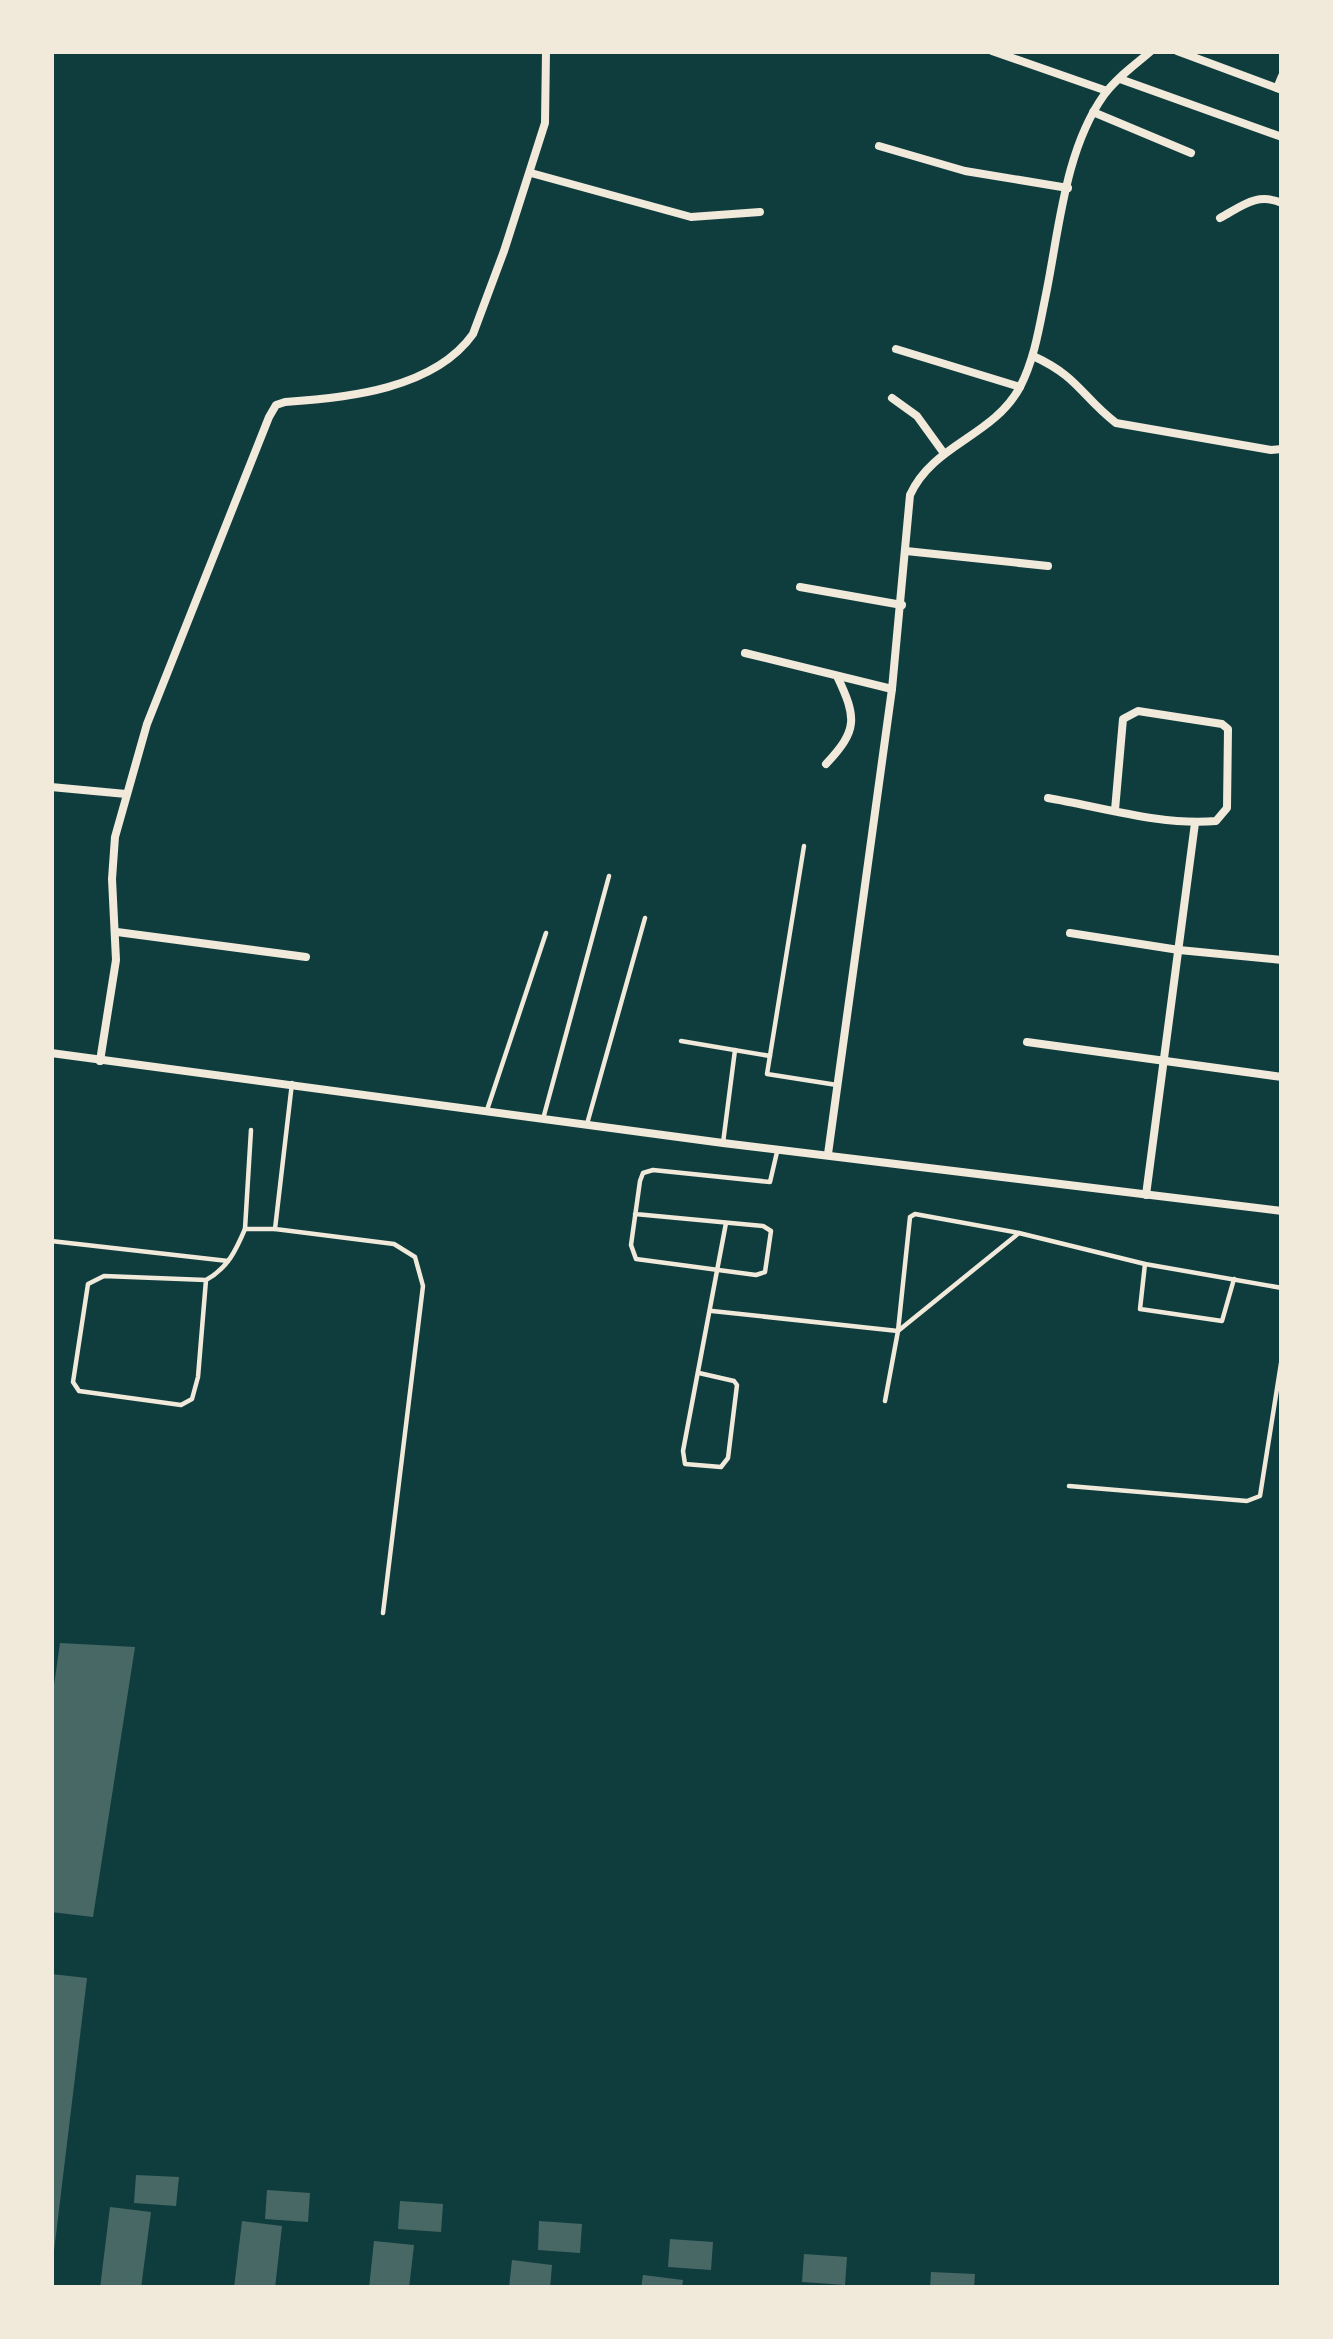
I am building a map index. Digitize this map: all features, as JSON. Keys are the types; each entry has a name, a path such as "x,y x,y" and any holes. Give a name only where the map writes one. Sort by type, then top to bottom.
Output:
{"street":[{"path":"100,1061 117,932 112,879 115,837 126,794 147,724 276,405 376,393 462,350 481,313 531,173 547,102 546,51"},
{"path":"992,51 1106,91"},
{"path":"828,1154 892,689 910,495 919,476 943,452 992,424 1020,387 1033,356 1068,188 1093,112 1106,91 1151,51"},
{"path":"1178,51 1280,89 1282,76"},
{"path":"1118,79 1282,137"},
{"path":"1093,112 1191,153"},
{"path":"879,146 965,171 1068,188"},
{"path":"531,173 691,217 760,212"},
{"path":"1220,218 1256,197 1282,202"},
{"path":"896,349 1020,387"},
{"path":"1033,356 1063,370 1116,423 1271,451 1282,449"},
{"path":"892,398 917,416 943,452"},
{"path":"906,551 1048,566"},
{"path":"800,587 902,605"},
{"path":"745,652 892,689"},
{"path":"826,764 847,741 853,723 837,676"},
{"path":"1048,798 1114,810 1195,823 1216,821 1224,816 1228,729 1222,724 1138,710 1129,713 1123,719 1114,810"},
{"path":"51,788 126,794"},
{"path":"1146,1195 1195,823"},
{"path":"117,932 306,958"},
{"path":"1070,933 1282,960"},
{"path":"1027,1042 1282,1078"},
{"path":"51,1053 723,1143 1282,1211"}],"lane":[{"path":"804,846 767,1074 837,1085"},
{"path":"543,1119 609,876"},
{"path":"587,1124 645,918"},
{"path":"487,1110 546,933"},
{"path":"681,1041 770,1056"},
{"path":"723,1143 735,1050"},
{"path":"275,1228 292,1083"},
{"path":"206,1280 192,1399 181,1405 80,1391 73,1382 88,1284 104,1276 206,1280 228,1262 245,1228 251,1130"},
{"path":"635,1214 771,1231 765,1273 636,1259 631,1245 635,1214 643,1173 653,1170 770,1182 778,1148"},
{"path":"885,1401 910,1217 915,1214 1282,1288"},
{"path":"699,1373 737,1385 728,1458 714,1470 685,1464 683,1451 726,1222"},
{"path":"245,1228 394,1244 416,1257 423,1286 383,1612"},
{"path":"712,1311 898,1331 1019,1233"},
{"path":"51,1241 228,1262"},
{"path":"1145,1264 1140,1309 1222,1321 1234,1279"},
{"path":"1069,1486 1247,1501 1261,1496 1282,1357"}],"building":[{"path":"60,1643 135,1647 93,1917 51,1912 51,1706"},
{"path":"51,1974 87,1978 54,2251 51,2251"},
{"path":"136,2175 179,2177 176,2206 134,2203"},
{"path":"267,2190 310,2193 308,2222 265,2219"},
{"path":"400,2201 443,2204 441,2232 398,2229"},
{"path":"110,2207 151,2212 141,2288 100,2288"},
{"path":"242,2221 282,2226 275,2288 234,2288"},
{"path":"539,2221 582,2224 580,2253 538,2250"},
{"path":"670,2239 713,2242 711,2270 668,2267"},
{"path":"374,2241 414,2245 409,2288 369,2288"},
{"path":"804,2254 847,2257 845,2285 802,2282"},
{"path":"512,2260 552,2265 550,2288 509,2288"},
{"path":"931,2272 975,2274 974,2288 930,2288"},
{"path":"643,2275 683,2280 682,2288 641,2288"}]}
